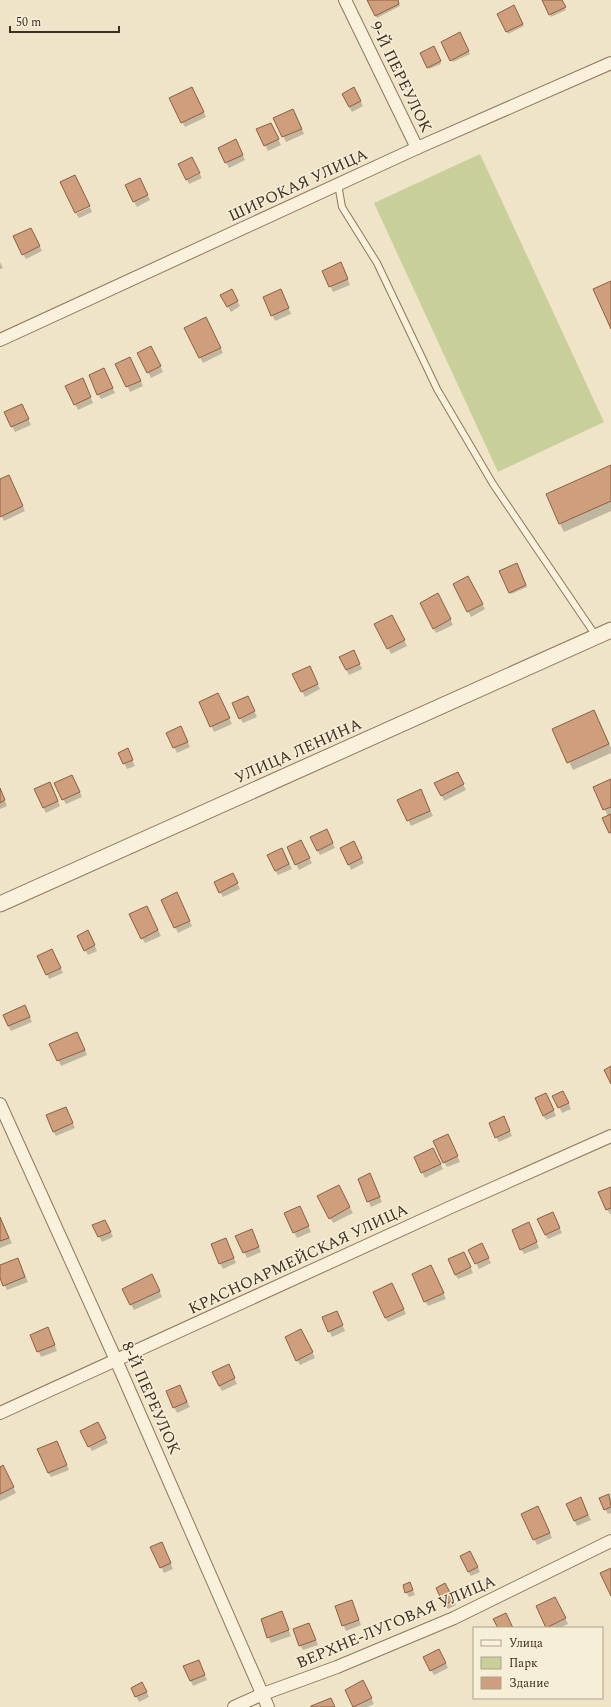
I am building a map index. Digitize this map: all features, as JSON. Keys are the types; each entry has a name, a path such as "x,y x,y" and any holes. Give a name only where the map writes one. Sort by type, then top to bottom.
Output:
{"street":[{"name":"9-Й ПЕРЕУЛОК","path":"345,0 418,148"},
{"name":"ШИРОКАЯ УЛИЦА","path":"0,340 338,184 611,63"},
{"name":"УЛИЦА ЛЕНИНА","path":"0,904 611,630"},
{"name":"8-Й ПЕРЕУЛОК","path":"0,1104 116,1360 268,1707"},
{"name":"КРАСНОАРМЕЙСКАЯ УЛИЦА","path":"0,1413 451,1207 611,1136"},
{"name":"ВЕРХНЕ-ЛУГОВАЯ УЛИЦА","path":"234,1707 454,1618 611,1541"}],"lane":[{"path":"338,184 342,207 377,263 438,389 493,484 597,636"}],"green space":[{"path":"480,154 604,422 498,472 374,203"}],"building":[{"path":"367,0 398,0 399,4 375,16"},
{"path":"542,0 562,0 566,7 549,15"},
{"path":"514,5 523,24 506,32 497,14"},
{"path":"460,32 469,51 450,61 441,42"},
{"path":"434,46 441,61 427,68 420,53"},
{"path":"192,87 204,112 181,123 169,98"},
{"path":"354,87 361,101 349,107 342,94"},
{"path":"293,109 302,129 282,137 273,118"},
{"path":"271,123 279,139 264,146 256,129"},
{"path":"236,139 243,155 225,163 218,148"},
{"path":"192,157 200,173 186,180 178,164"},
{"path":"75,175 90,206 75,213 60,182"},
{"path":"140,178 148,195 133,202 125,185"},
{"path":"31,228 40,246 22,255 13,236"},
{"path":"341,262 348,279 329,287 322,271"},
{"path":"611,281 611,329 593,289"},
{"path":"232,289 238,301 227,307 220,295"},
{"path":"281,289 289,308 271,316 263,297"},
{"path":"206,317 221,348 199,358 184,328"},
{"path":"151,346 161,366 147,373 137,353"},
{"path":"130,357 141,381 126,387 115,364"},
{"path":"104,368 113,388 97,395 89,375"},
{"path":"83,378 91,397 74,405 65,386"},
{"path":"22,404 29,419 11,427 4,412"},
{"path":"611,465 611,501 559,524 546,494"},
{"path":"9,475 23,506 0,517 0,479"},
{"path":"517,563 526,585 509,593 499,571"},
{"path":"468,576 483,604 467,612 453,584"},
{"path":"438,593 451,619 433,629 420,603"},
{"path":"392,615 405,640 387,649 374,624"},
{"path":"354,650 360,664 346,670 339,657"},
{"path":"310,666 318,684 301,692 292,674"},
{"path":"218,693 230,718 210,727 199,702"},
{"path":"248,696 255,711 239,719 232,703"},
{"path":"594,710 609,744 567,763 552,729"},
{"path":"181,726 188,742 173,748 166,733"},
{"path":"128,748 133,760 123,764 118,753"},
{"path":"458,772 464,784 441,796 434,783"},
{"path":"72,775 80,792 62,800 54,783"},
{"path":"611,779 611,807 603,810 593,787"},
{"path":"50,782 58,801 43,808 34,789"},
{"path":"0,788 5,800 0,803"},
{"path":"421,789 430,811 407,821 397,800"},
{"path":"611,814 611,832 609,833 602,818"},
{"path":"327,829 333,843 317,851 310,837"},
{"path":"301,840 310,858 295,865 287,847"},
{"path":"354,841 362,858 348,865 340,848"},
{"path":"282,848 289,864 275,871 267,855"},
{"path":"233,873 238,883 219,893 214,882"},
{"path":"177,892 190,921 174,928 161,900"},
{"path":"147,906 158,930 141,939 129,914"},
{"path":"88,930 95,945 84,951 77,936"},
{"path":"52,949 61,968 46,975 37,956"},
{"path":"25,1005 30,1017 8,1026 3,1015"},
{"path":"77,1032 85,1050 57,1061 49,1044"},
{"path":"611,1066 611,1084 604,1070"},
{"path":"563,1091 569,1103 558,1108 552,1096"},
{"path":"546,1093 554,1110 543,1116 535,1098"},
{"path":"66,1107 73,1123 53,1132 46,1115"},
{"path":"504,1116 510,1131 495,1138 489,1123"},
{"path":"448,1134 458,1156 443,1163 433,1141"},
{"path":"433,1148 441,1164 421,1173 414,1157"},
{"path":"370,1173 380,1197 367,1202 358,1179"},
{"path":"339,1185 350,1207 329,1219 317,1196"},
{"path":"611,1187 611,1208 606,1210 598,1192"},
{"path":"300,1206 309,1226 293,1233 284,1213"},
{"path":"553,1212 560,1228 545,1235 537,1219"},
{"path":"0,1217 9,1238 0,1241"},
{"path":"105,1220 111,1232 98,1237 92,1225"},
{"path":"529,1222 537,1242 520,1250 512,1230"},
{"path":"252,1229 259,1247 243,1253 235,1236"},
{"path":"226,1238 234,1258 219,1264 211,1244"},
{"path":"482,1243 489,1258 475,1264 468,1250"},
{"path":"464,1252 471,1267 455,1275 448,1259"},
{"path":"18,1258 25,1277 3,1286 0,1278 0,1265"},
{"path":"431,1265 444,1293 424,1302 412,1274"},
{"path":"152,1274 160,1291 130,1305 122,1289"},
{"path":"392,1283 404,1309 385,1318 373,1292"},
{"path":"337,1311 343,1325 328,1332 322,1317"},
{"path":"48,1327 55,1345 37,1352 30,1335"},
{"path":"301,1329 313,1352 296,1361 285,1337"},
{"path":"229,1364 235,1378 219,1386 212,1372"},
{"path":"180,1385 187,1402 173,1408 166,1391"},
{"path":"98,1422 106,1438 88,1447 80,1431"},
{"path":"57,1441 67,1465 48,1473 37,1449"},
{"path":"3,1465 14,1487 0,1494 0,1467"},
{"path":"609,1494 611,1507 604,1510 599,1498"},
{"path":"581,1497 588,1515 574,1521 566,1504"},
{"path":"538,1506 550,1533 533,1540 521,1514"},
{"path":"162,1542 171,1563 160,1568 150,1547"},
{"path":"470,1551 478,1567 468,1572 460,1556"},
{"path":"611,1568 611,1596 600,1573"},
{"path":"410,1582 413,1590 405,1593 403,1585"},
{"path":"445,1583 454,1600 444,1605 436,1588"},
{"path":"555,1597 566,1618 546,1627 536,1606"},
{"path":"352,1600 359,1620 342,1626 335,1606"},
{"path":"282,1611 289,1630 267,1638 261,1619"},
{"path":"506,1613 513,1627 497,1627 493,1619"},
{"path":"309,1623 316,1640 299,1646 293,1629"},
{"path":"439,1649 446,1663 430,1671 423,1657"},
{"path":"199,1660 205,1675 190,1681 183,1666"},
{"path":"363,1680 372,1698 353,1707 345,1690"},
{"path":"142,1682 147,1692 135,1697 131,1688"},
{"path":"331,1698 335,1707 311,1707 311,1706"}]}
